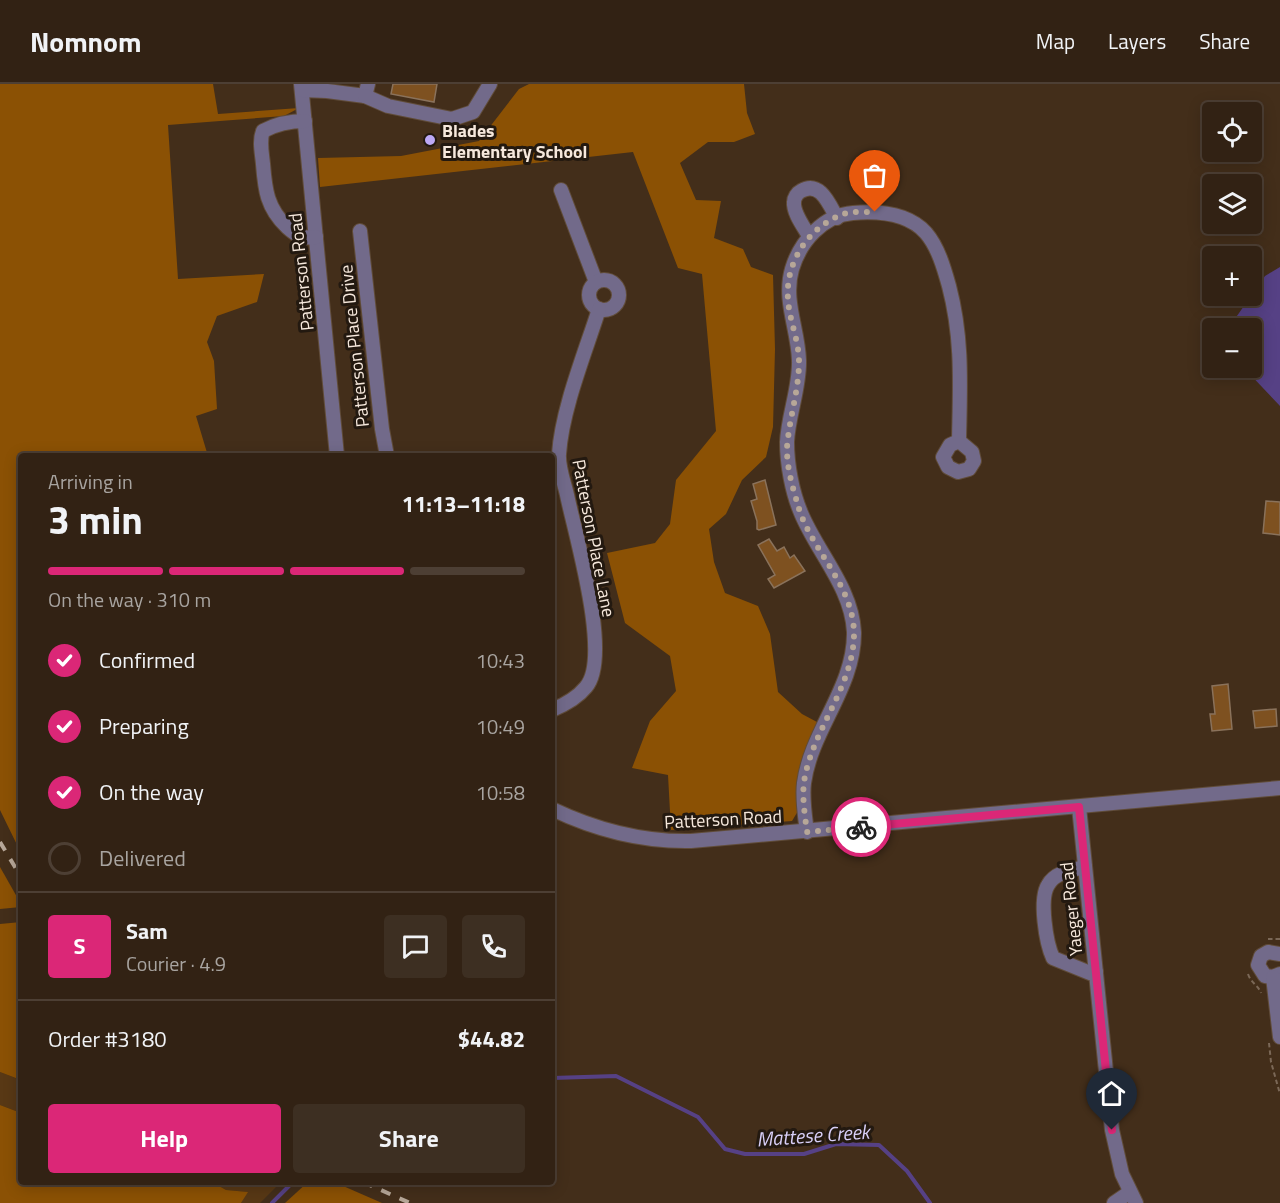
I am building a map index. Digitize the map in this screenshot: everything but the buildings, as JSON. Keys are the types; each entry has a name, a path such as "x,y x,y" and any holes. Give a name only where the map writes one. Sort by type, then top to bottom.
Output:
{"street":[{"path":"302,87 327,91 367,90 388,106 452,119 473,112 490,84"},
{"name":"Patterson Road","path":"302,87 337,453"},
{"path":"305,121 284,123 263,131 261,145 266,190 270,206 276,217 295,235 303,238 316,237"},
{"path":"809,236 795,209 794,200 798,192 807,188 817,189 825,196 837,218"},
{"path":"561,190 596,282 590,289 589,299 599,309"},
{"path":"807,832 804,784 807,770 814,748 847,676 853,654 854,631 850,608 839,582 800,511 790,473 787,440 799,361 788,299 791,271 799,250 809,236 844,213 889,214 916,225 925,232 936,249 945,272 958,329 961,362 959,441"},
{"name":"Patterson Place Drive","path":"360,231 386,453"},
{"name":"Patterson Place Lane","path":"555,709 566,704 587,687 593,672 596,642 591,607 558,457 564,421 599,309 612,307 618,294 615,285 611,282 606,280 596,282"},
{"path":"1079,807 1280,788"},
{"name":"Patterson Road","path":"555,815 612,832 647,840 670,842 1079,807"},
{"name":"Yaeger Road","path":"1079,807 1112,1130 1116,1153 1133,1198"},
{"path":"1085,867 1061,873 1047,885 1043,904 1047,947 1053,958 1090,973 1096,972"},
{"path":"1280,954 1268,952 1261,956 1258,965 1262,973 1269,977 1277,976 1280,1037"},
{"path":"1114,1203 1133,1198"}],"shaded area":[{"path":"0,84 213,84 218,114 299,108 284,116 168,125 178,279 264,274 257,302 217,316 207,342 214,361 217,409 196,416 207,453 18,453 18,847 0,810"},
{"path":"529,84 744,84 747,113 755,134 734,142 708,142 680,163 696,200 721,201 714,238 743,249 751,267 773,275 775,349 773,427 766,457 742,480 726,514 709,529 714,562 725,593 758,606 770,634 778,692 802,714 817,722 799,771 798,811 792,821 671,830 668,775 632,768 650,721 676,691 670,656 625,623 607,553 655,543 670,524 676,480 716,431 702,274 678,268 633,152 320,187 318,158 401,156 479,141 519,89"},
{"path":"1280,267 1280,406 1253,378 1262,378 1262,318 1236,318 1244,306 1262,306 1262,280"},
{"path":"0,867 18,899 18,907 0,909"},
{"path":"18,922 18,1079 0,1072 0,924"},
{"path":"0,1072 18,1079 18,1112 0,1105"},
{"path":"0,1105 18,1112 18,1185 217,1185 226,1190 248,1192 241,1203 0,1203"},
{"path":"217,1185 278,1185 260,1203 241,1203 247,1192 226,1190"},
{"path":"305,1185 341,1185 382,1203 285,1203"}],"waterway":[{"name":"Mattese Creek","path":"555,1078 616,1076 698,1117 725,1149 745,1154 804,1154 836,1144 879,1145 907,1171 930,1203"},
{"name":"Mattese Creek","path":"272,1203 290,1185"}],"railway":[{"path":"0,842 18,872"},
{"path":"370,1185 410,1203"}],"way so far":[{"path":"861,827 807,832 804,784 807,770 814,748 847,676 853,654 854,631 850,608 839,582 811,535 800,511 790,473 787,440 799,361 788,299 791,271 799,250 811,234 844,213 875,212"}],"place":[{"name":"Blades Elementary School","path":"430,140"}],"route":[{"path":"861,827 1079,807 1112,1130"}]}
